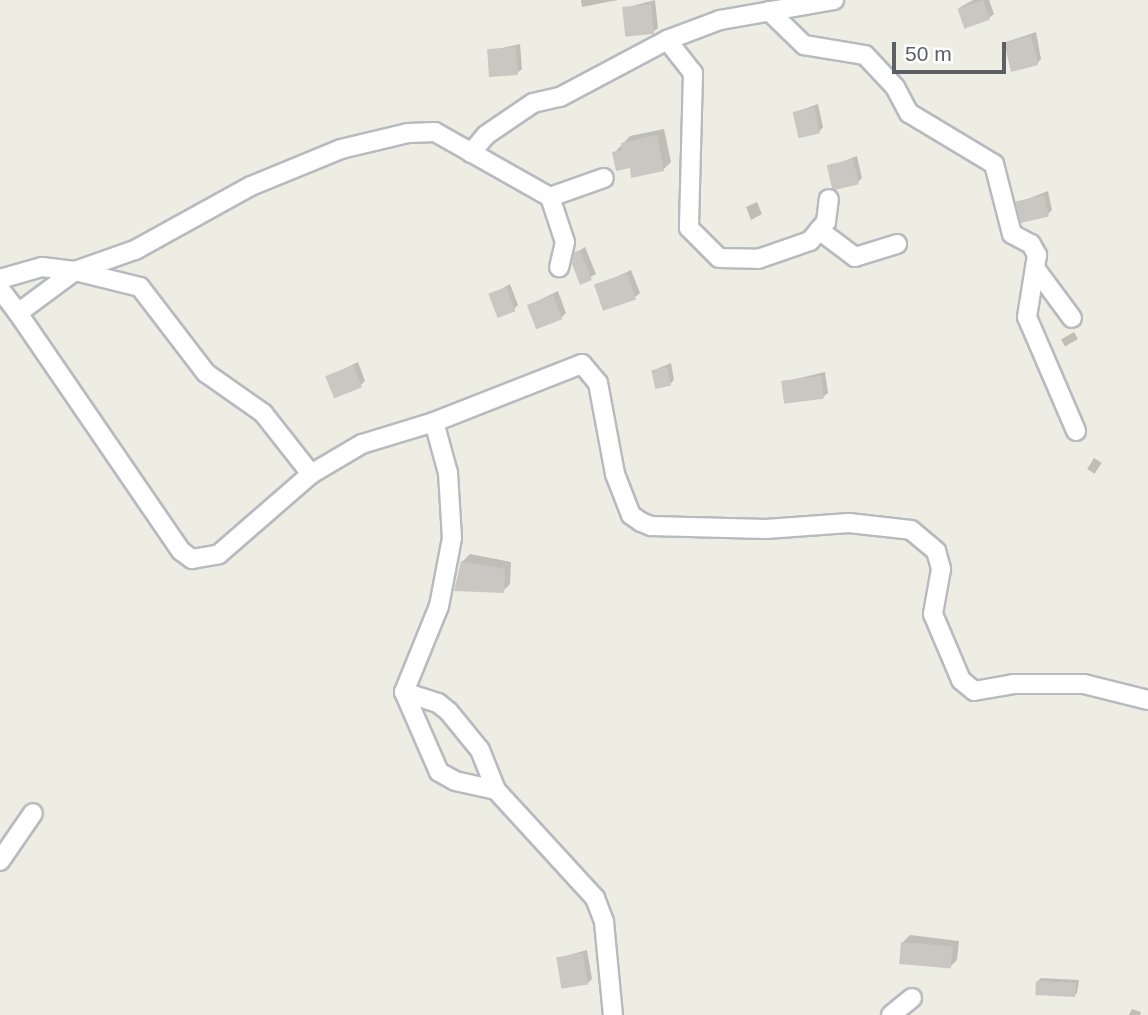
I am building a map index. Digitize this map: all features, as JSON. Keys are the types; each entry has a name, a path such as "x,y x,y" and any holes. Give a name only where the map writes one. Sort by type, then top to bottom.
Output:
{"street":[{"path":"471,153 486,135 533,103 560,97 667,40 720,20 834,0"},
{"path":"769,11 804,45 865,55 880,68 916,119 994,164 1012,233 1031,244 1037,255 1027,317 1076,431"},
{"path":"667,40 693,73 689,228 719,258 739,261 784,252 810,241 826,222 829,199"},
{"path":"18,313 75,271 158,240 251,186 341,149 408,132 435,132 550,197 565,242 559,267"},
{"path":"550,197 604,178"},
{"path":"819,230 855,257 897,244"},
{"path":"0,279 42,267 75,271 140,287 206,373 264,413 311,474"},
{"path":"1035,268 1072,318"},
{"path":"0,289 181,551 192,559 206,560 219,554 311,474 362,444 434,422 582,364 598,383 615,474 631,515 641,522 651,526 766,529 849,523 911,530 936,551 941,569 933,614 961,680 974,691 1013,684 1084,684 1148,700"},
{"path":"434,422 448,473 452,538 439,606 404,692 439,772 455,781 496,790"},
{"path":"404,692 438,703 449,712 480,750 496,790 595,898 604,922 613,1015"},
{"path":"0,861 33,813"},
{"path":"891,1015 912,998"}],"building":[{"path":"983,0 990,20 964,29 957,9"},
{"path":"651,4 654,34 625,37 622,7"},
{"path":"1031,36 1038,65 1011,72 1004,43"},
{"path":"516,47 518,75 489,77 487,49"},
{"path":"814,107 820,133 799,138 793,112"},
{"path":"657,135 664,171 631,178 630,168 616,171 612,152 622,150 621,143"},
{"path":"853,159 859,184 833,190 827,165"},
{"path":"1044,195 1049,216 1021,223 1016,202"},
{"path":"580,250 592,280 580,285 572,264 574,252"},
{"path":"627,273 636,299 603,311 594,284"},
{"path":"506,287 515,311 498,318 488,294"},
{"path":"553,295 562,319 536,329 527,305"},
{"path":"353,365 362,387 334,398 325,376"},
{"path":"667,367 671,386 655,389 651,370"},
{"path":"821,376 824,399 784,404 781,381"},
{"path":"461,561 505,569 504,593 454,591"},
{"path":"901,942 953,947 951,968 899,964"},
{"path":"583,953 588,985 561,989 556,957"},
{"path":"1036,981 1076,983 1075,997 1035,995"}]}
